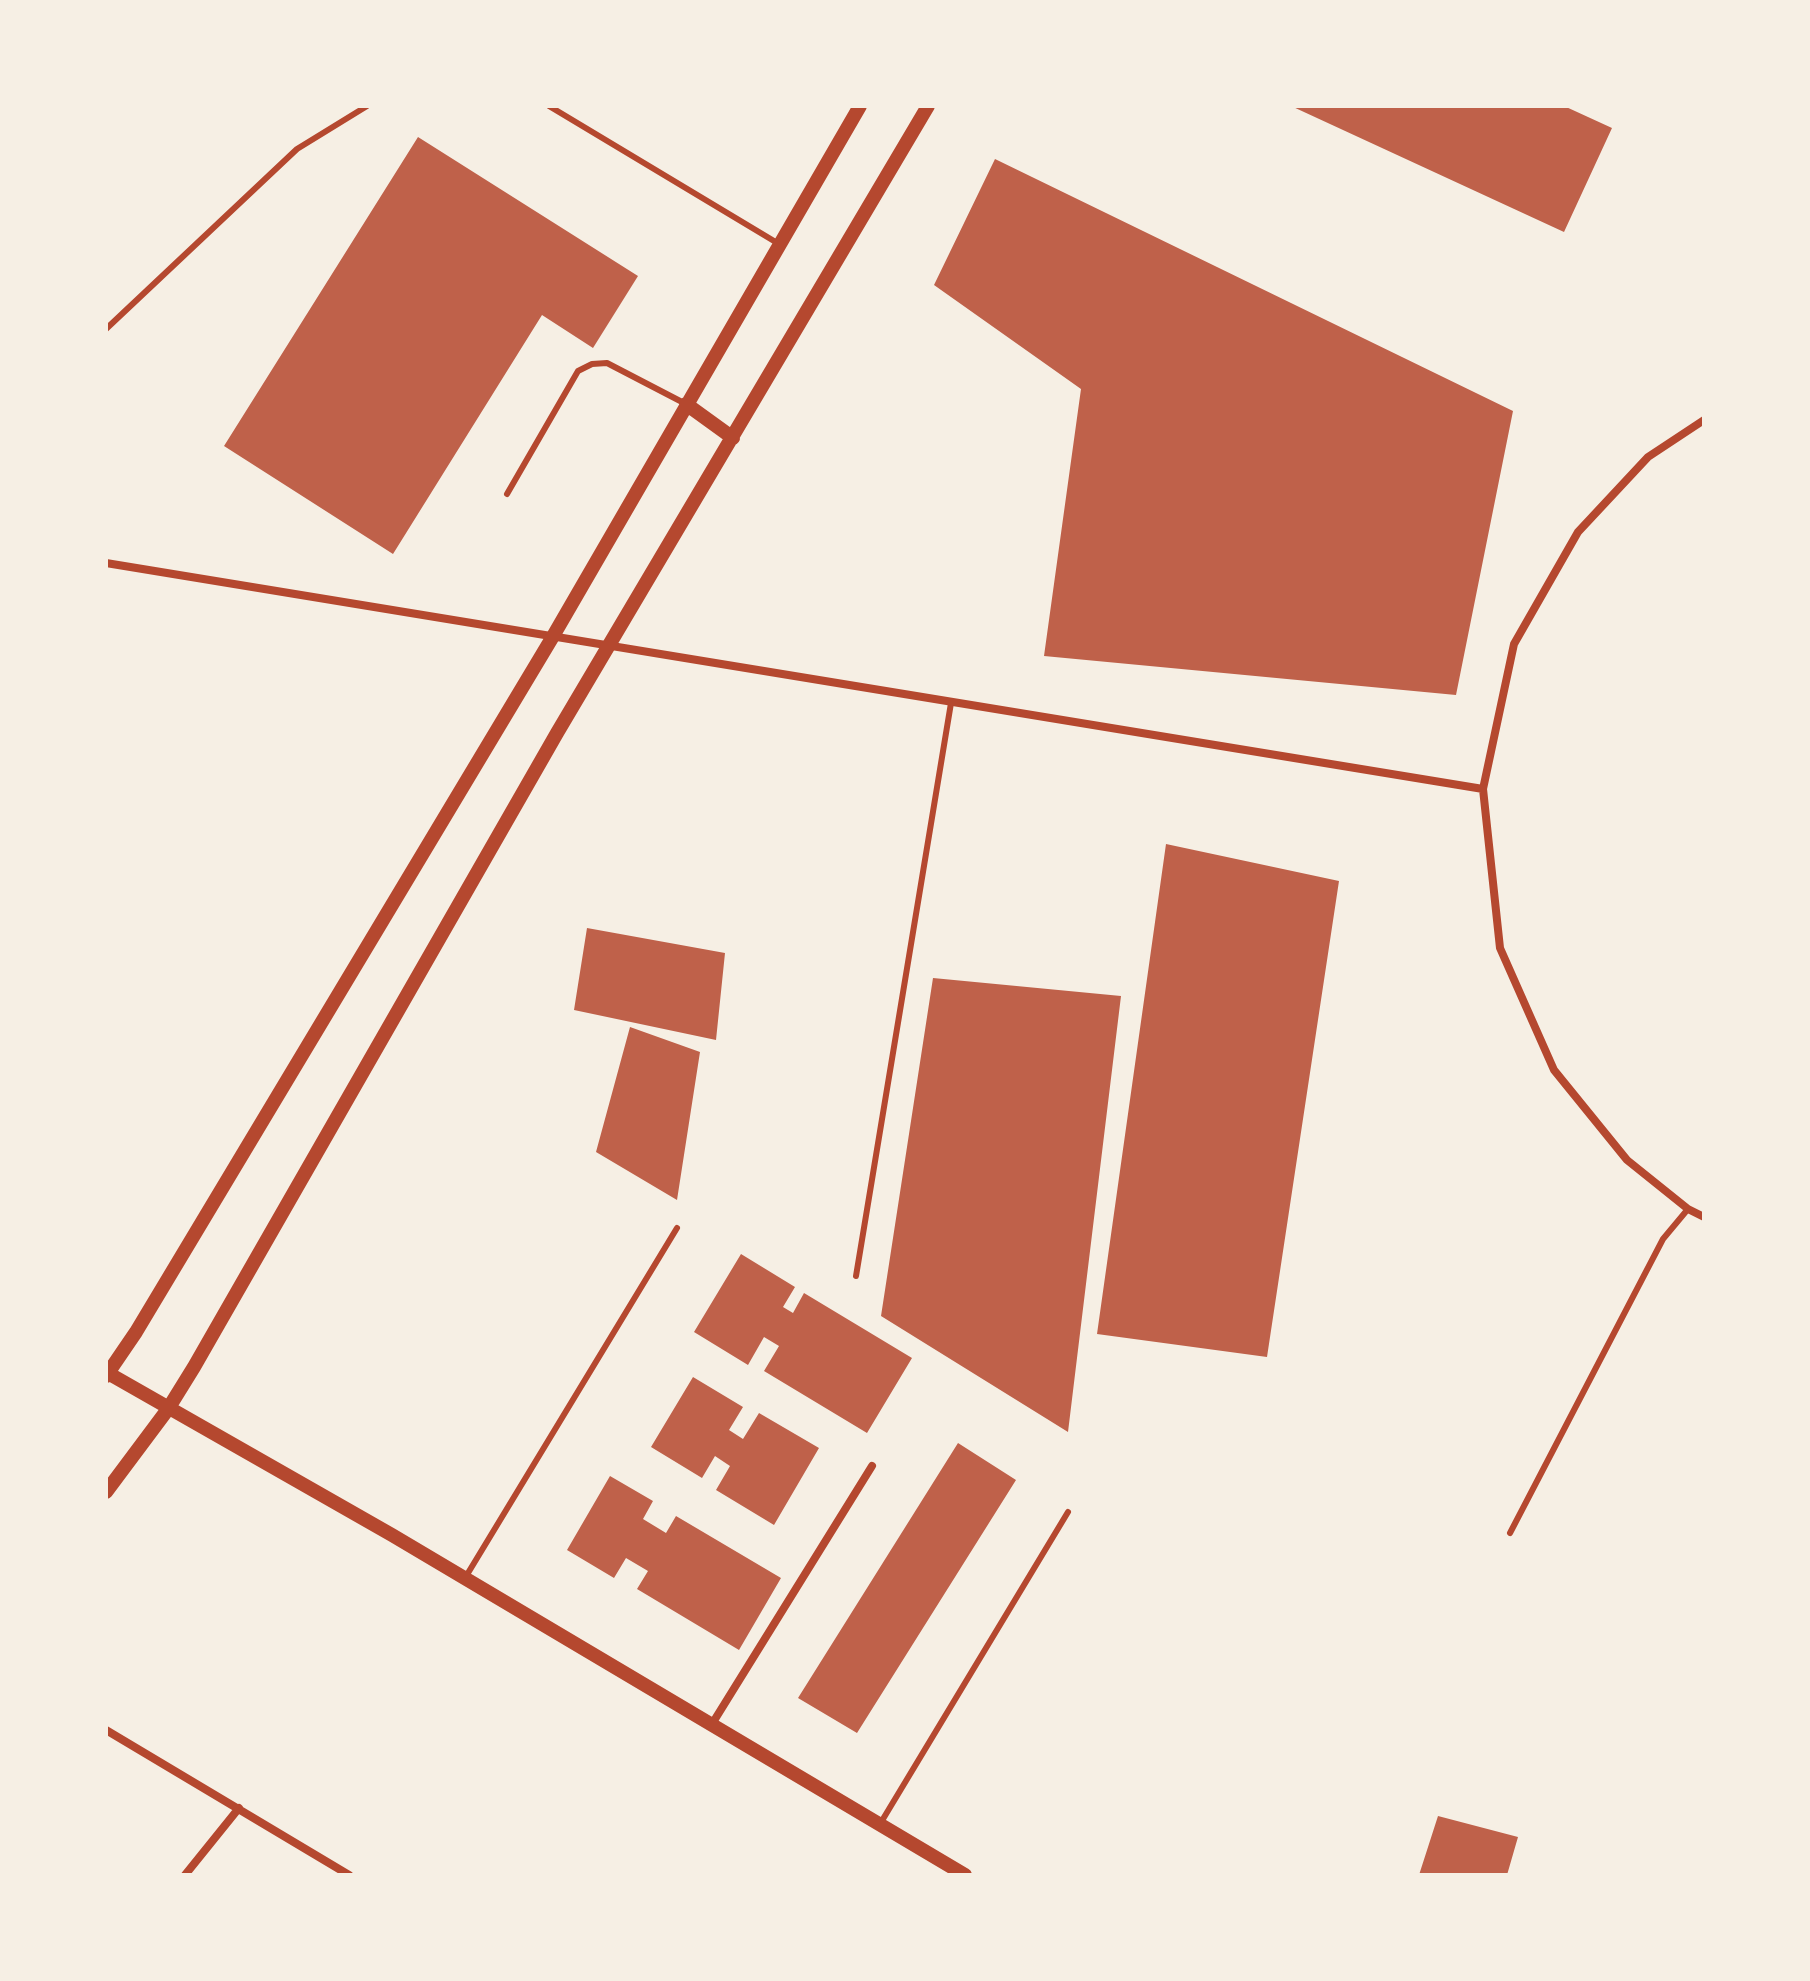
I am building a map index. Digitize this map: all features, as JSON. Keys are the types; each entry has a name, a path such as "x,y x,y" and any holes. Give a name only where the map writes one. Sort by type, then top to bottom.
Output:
{"street":[{"path":"860,106 552,638 136,1332 107,1374 465,1578 965,1875"},
{"path":"106,1492 168,1409 609,647 928,106"},
{"path":"686,404 733,438"},
{"path":"1704,420 1648,457 1578,532 1514,644 1483,789 1500,948 1554,1070 1627,1160 1688,1209 1704,1217"},
{"path":"106,563 1483,789"},
{"path":"712,1724 872,1466"},
{"path":"106,1730 349,1875"},
{"path":"185,1875 239,1808"}],"lane":[{"path":"106,329 297,149 367,106"},
{"path":"549,106 779,244"},
{"path":"507,494 578,371 592,364 607,363 686,404"},
{"path":"856,1276 951,703"},
{"path":"1510,1533 1663,1239 1688,1209"},
{"path":"465,1578 677,1228"},
{"path":"880,1824 1068,1512"}],"building":[{"path":"1291,106 1564,106 1612,128 1564,232"},
{"path":"418,137 638,276 593,348 542,315 393,554 224,446"},
{"path":"995,159 1513,411 1456,695 1044,656 1081,389 934,285"},
{"path":"1166,844 1339,881 1267,1357 1097,1334"},
{"path":"587,928 725,953 716,1040 574,1010"},
{"path":"933,978 1121,996 1068,1432 881,1316"},
{"path":"630,1027 700,1052 677,1200 596,1152"},
{"path":"741,1254 795,1287 783,1307 793,1313 804,1293 912,1358 867,1433 764,1371 779,1346 764,1337 748,1365 694,1332"},
{"path":"693,1377 743,1407 729,1430 743,1439 759,1413 819,1448 774,1525 716,1490 730,1466 715,1456 702,1478 651,1447"},
{"path":"958,1443 1016,1480 857,1733 798,1698"},
{"path":"610,1476 653,1501 643,1519 666,1533 676,1516 781,1578 739,1650 637,1589 648,1571 626,1558 614,1578 567,1550"},
{"path":"1438,1816 1518,1837 1507,1875 1419,1875"}]}
